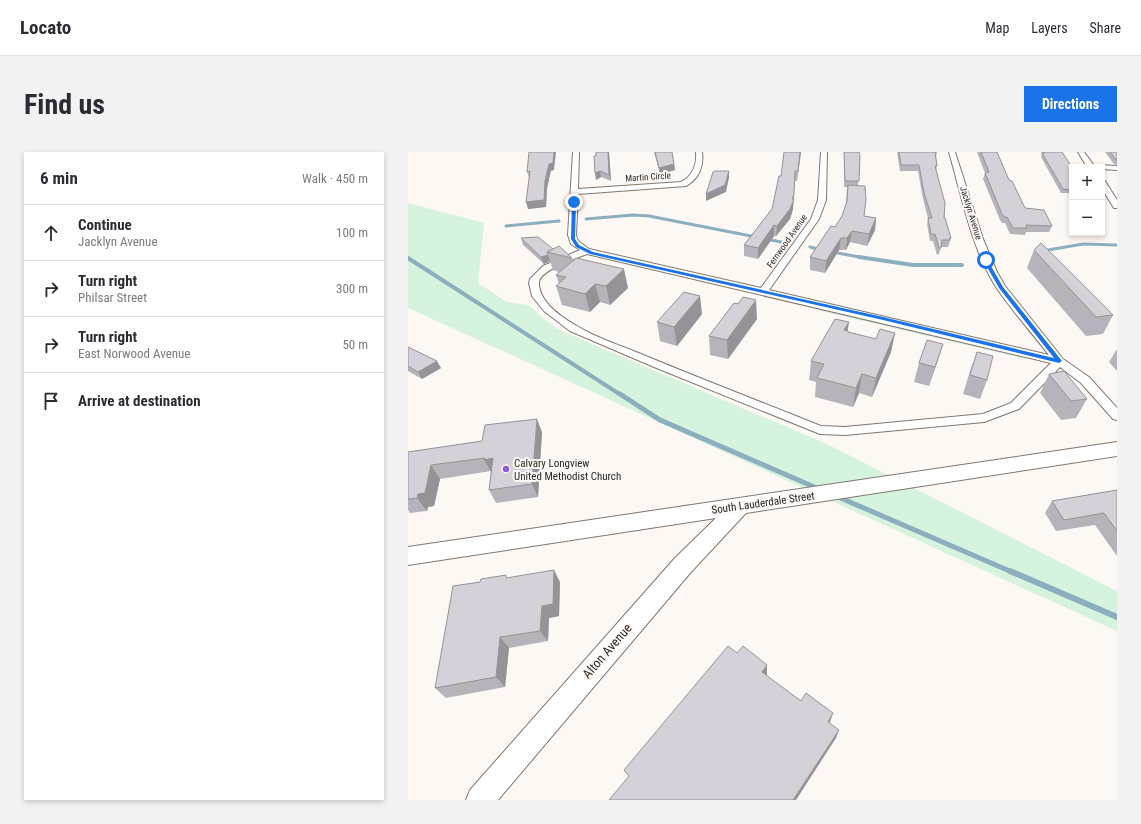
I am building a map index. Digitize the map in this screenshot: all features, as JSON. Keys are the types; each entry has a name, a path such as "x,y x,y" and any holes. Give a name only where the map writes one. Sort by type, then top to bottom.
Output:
{"street":[{"path":"576,152 572,236 574,242 586,251 764,291 1059,361"},
{"name":"Martin Circle","path":"574,192 683,184 691,180 700,162 698,152"},
{"name":"Fernwood Avenue","path":"764,291 815,219 822,200 824,152"},
{"name":"Jacklyn Avenue","path":"952,152 986,260 994,277 1059,361 1085,380 1117,416"},
{"path":"1081,152 1089,164"},
{"path":"1105,167 1117,168"},
{"path":"1105,188 1117,206"},
{"path":"586,251 546,268 535,279 534,283 537,296 547,309 574,329 658,365 820,430 845,431 984,418 1015,406 1059,361"},
{"name":"South Lauderdale Street","path":"408,556 1117,449"},
{"name":"Alton Avenue","path":"480,800 678,571 739,506"}],"green space":[{"path":"408,203 484,223 478,283 507,302 528,305 557,329 827,444 1117,591 1117,631 408,308"},
{"path":"812,309 1026,357 1026,359"}],"building":[{"path":"529,152 554,152 553,163 549,164 545,181 544,200 526,202 530,171 527,172"},
{"path":"596,152 608,152 609,175 600,171 595,173 594,156 596,156"},
{"path":"655,152 672,152 674,164 659,168"},
{"path":"784,152 800,152 798,171 795,171 794,194 792,199 794,199 790,209 777,226 774,225 758,248 744,245 772,209 779,176 781,176"},
{"path":"844,152 859,152 859,181 845,181"},
{"path":"899,152 935,152 937,166 935,166 945,203 944,218 951,238 949,238 950,240 942,240 941,248 939,248 935,234 931,234 928,218 932,218 924,193 919,165 901,165"},
{"path":"981,152 997,152 1009,180 1012,181 1025,208 1044,210 1052,226 1026,225 1027,228 1013,228 1007,217 1004,217 1002,214 985,173 989,172"},
{"path":"1044,152 1062,152 1070,164 1069,190 1063,189 1042,153 1045,153"},
{"path":"1110,152 1117,152 1117,160 1116,160"},
{"path":"729,171 725,185 706,194 713,172"},
{"path":"848,185 865,186 866,200 864,216 876,218 869,234 852,231 847,238 841,238 826,261 810,257 831,226 835,227 842,216 847,201"},
{"path":"538,237 553,249 547,252 548,255 541,257 521,238"},
{"path":"1041,243 1113,315 1096,317 1034,250"},
{"path":"559,246 572,258 547,252"},
{"path":"576,258 624,269 606,286 595,284 585,294 556,286 566,277 556,275"},
{"path":"684,292 700,296 674,327 657,322"},
{"path":"743,297 756,300 727,340 709,336 734,303 738,304"},
{"path":"835,319 849,322 844,330 848,332 876,339 880,329 895,333 876,378 862,374 856,388 817,378 824,364 811,361"},
{"path":"927,340 943,344 935,367 919,363"},
{"path":"408,347 437,361 418,372 408,366"},
{"path":"977,352 993,356 987,380 970,375"},
{"path":"1064,371 1087,399 1071,401 1049,374"},
{"path":"537,419 532,484 489,490 493,458 484,460 485,458 431,465 425,493 418,494 417,498 408,499 408,452 482,441 485,425"},
{"path":"1117,490 1117,531 1104,513 1064,520 1052,501"},
{"path":"554,570 553,604 542,606 540,631 500,637 496,677 435,688 453,586 480,582 481,579 506,575 506,578"},
{"path":"728,646 737,653 743,646 767,665 762,672 801,701 806,693 833,713 828,722 839,730 793,800 609,800 629,776 624,770"}],"waterway":[{"path":"586,219 633,215 649,216 756,237"},
{"path":"506,226 559,221"},
{"path":"766,239 786,243"},
{"path":"1042,251 1083,244 1116,245"},
{"path":"810,247 822,250"},
{"path":"832,252 862,257"},
{"path":"862,257 913,265 962,265"},
{"path":"408,258 621,395"},
{"path":"620,394 660,420 819,489"},
{"path":"836,496 1012,572"},
{"path":"1010,571 1117,617"}],"place":[{"name":"Calvary Longview United Methodist Church","path":"506,469"}],"route":[{"path":"574,202 572,236 574,242 591,253 764,291 1059,361 1001,287 994,277 986,260"}]}
